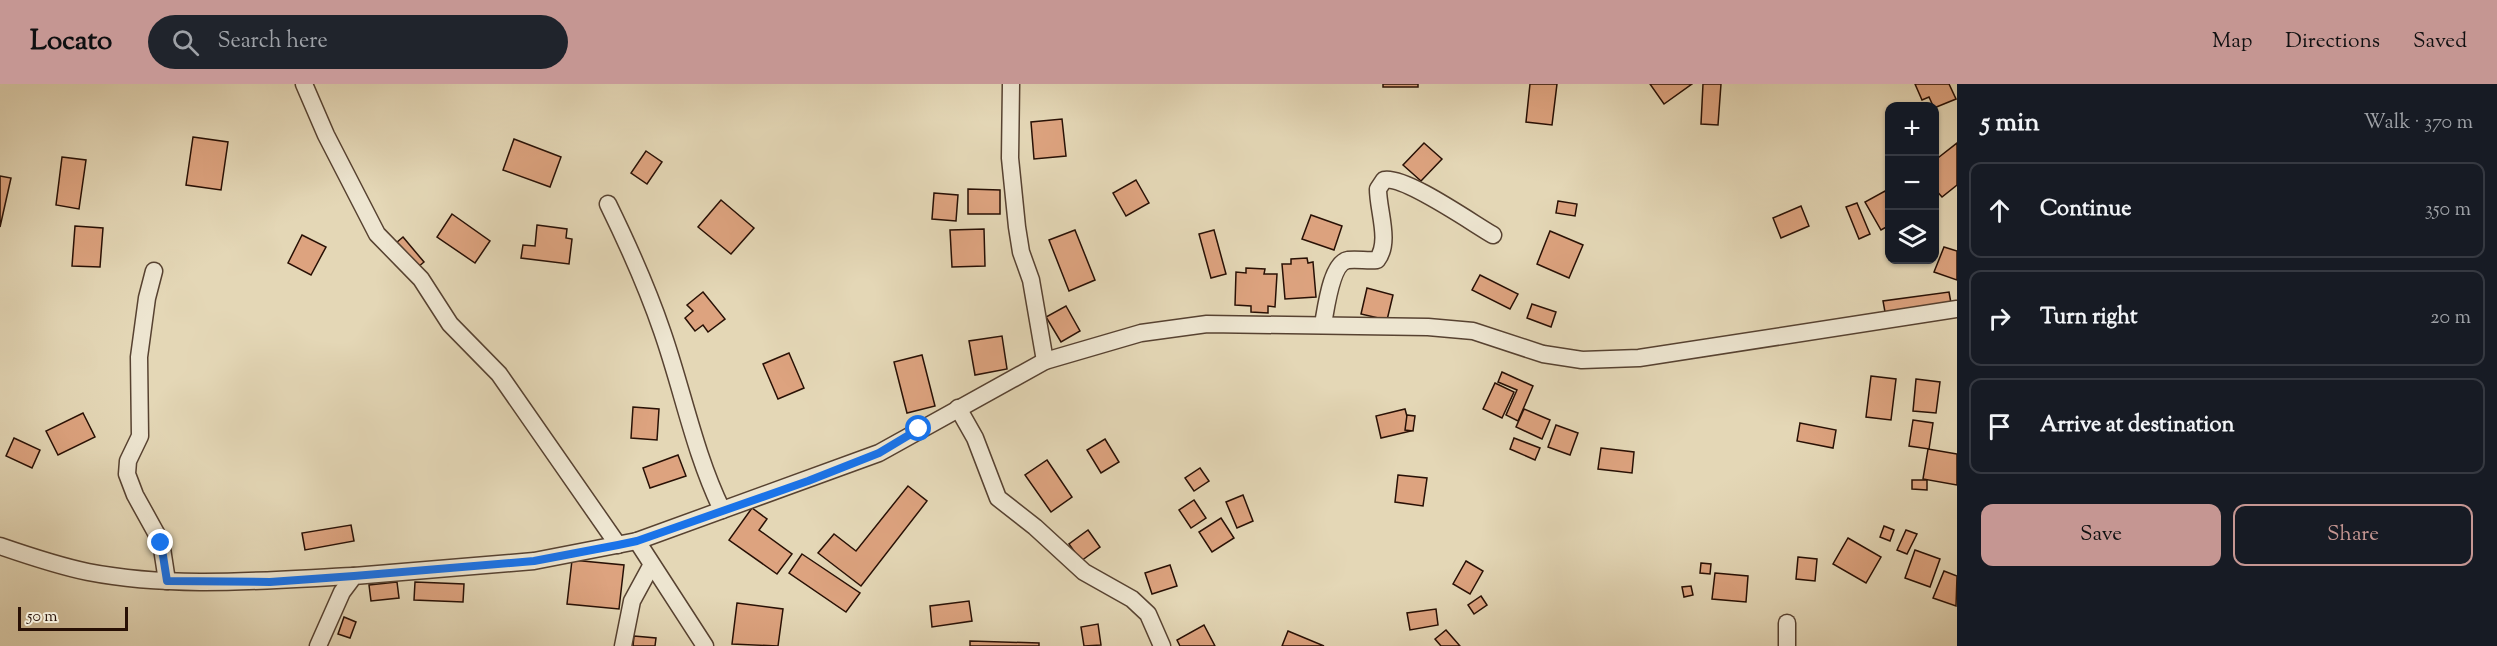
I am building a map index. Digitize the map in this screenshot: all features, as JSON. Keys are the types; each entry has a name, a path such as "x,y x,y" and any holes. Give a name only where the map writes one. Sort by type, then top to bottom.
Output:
{"street":[{"path":"304,84 326,135 377,234 421,279 450,324 500,374 618,545"},
{"path":"1011,84 1010,158 1017,227 1021,252 1031,280 1045,362"},
{"path":"1323,324 1338,266 1346,260 1377,260 1382,254 1383,234 1378,189 1384,180 1392,178 1412,187 1493,235"},
{"path":"608,204 630,250 663,333 705,474 722,510"},
{"path":"154,271 147,298 139,357 140,436 128,461 127,474 135,495 161,543 167,581"},
{"path":"0,546 88,572 167,581 270,582 534,561 637,541 808,481 879,453 1045,362 1141,333 1207,324 1428,327 1473,332 1543,354 1582,360 1639,358 1957,309"},
{"path":"958,408 978,446 998,498 1035,526 1084,572 1132,599 1148,614 1162,646"},
{"path":"637,541 651,566 705,646"},
{"path":"623,646 632,601 651,566"},
{"path":"318,646 342,592 354,576"},
{"path":"1787,623 1787,646"}],"building":[{"path":"1383,84 1418,84 1418,87 1383,87"},
{"path":"1530,84 1557,84 1552,125 1526,122"},
{"path":"1650,84 1692,84 1664,104"},
{"path":"1703,84 1721,84 1718,125 1701,124"},
{"path":"1915,84 1949,84 1956,99 1939,106 1939,102 1931,102 1929,97 1922,100"},
{"path":"1062,119 1066,156 1034,159 1031,122"},
{"path":"193,137 228,142 221,190 186,185"},
{"path":"514,139 561,157 550,187 503,170"},
{"path":"1424,143 1442,159 1421,181 1403,165"},
{"path":"1957,143 1957,185 1942,197 1939,194 1939,157"},
{"path":"646,151 662,162 647,184 631,173"},
{"path":"62,157 86,160 79,209 56,205"},
{"path":"0,176 11,178 0,227"},
{"path":"1136,180 1149,203 1126,216 1113,193"},
{"path":"968,189 1000,190 1000,214 968,214"},
{"path":"1885,191 1885,228 1881,230 1865,202"},
{"path":"934,193 958,195 956,221 932,219"},
{"path":"721,200 754,228 731,254 698,227"},
{"path":"1558,201 1577,204 1575,216 1556,213"},
{"path":"1857,203 1870,234 1859,239 1846,207"},
{"path":"1801,206 1809,226 1781,238 1773,218"},
{"path":"452,214 490,241 475,263 437,237"},
{"path":"1311,215 1342,226 1334,250 1302,239"},
{"path":"537,225 567,229 566,238 572,239 569,264 521,258 523,245 535,246"},
{"path":"75,226 103,228 100,267 72,266"},
{"path":"984,229 985,266 952,267 950,230"},
{"path":"1075,230 1095,280 1069,291 1049,240"},
{"path":"1214,230 1226,274 1211,278 1199,234"},
{"path":"1550,231 1583,245 1569,278 1537,264"},
{"path":"302,235 326,247 311,275 288,263"},
{"path":"403,237 424,262 418,267 396,243"},
{"path":"1944,247 1957,251 1957,280 1934,272"},
{"path":"1307,258 1308,263 1313,262 1316,297 1285,299 1282,264 1291,264 1291,259"},
{"path":"1246,268 1265,269 1264,274 1277,274 1275,307 1268,306 1268,313 1251,312 1251,306 1235,305 1236,272 1246,273"},
{"path":"1480,275 1518,294 1510,309 1472,290"},
{"path":"1367,288 1393,295 1387,320 1361,314"},
{"path":"703,292 725,319 708,332 703,325 695,331 685,318 693,311 687,305"},
{"path":"1949,292 1951,303 1885,312 1883,301"},
{"path":"1532,304 1556,312 1551,327 1527,318"},
{"path":"1066,306 1080,331 1061,342 1046,317"},
{"path":"1002,336 1007,369 975,375 969,341"},
{"path":"789,353 804,388 778,399 763,364"},
{"path":"922,355 935,406 907,413 894,362"},
{"path":"1502,372 1533,386 1518,421 1506,415 1517,390 1498,382"},
{"path":"1871,376 1896,379 1891,420 1866,417"},
{"path":"1916,379 1940,382 1936,413 1913,411"},
{"path":"1495,383 1514,392 1502,418 1483,409"},
{"path":"633,407 659,409 657,440 631,438"},
{"path":"1405,409 1411,431 1381,438 1376,416"},
{"path":"1524,409 1550,420 1542,439 1516,427"},
{"path":"83,413 95,437 58,455 46,431"},
{"path":"1407,415 1415,416 1413,431 1405,430"},
{"path":"1913,420 1933,423 1929,449 1909,446"},
{"path":"1800,423 1836,430 1833,448 1797,441"},
{"path":"1556,425 1578,433 1570,455 1548,447"},
{"path":"14,438 40,450 32,468 6,456"},
{"path":"1514,438 1540,448 1535,460 1510,449"},
{"path":"1105,439 1119,462 1101,473 1087,450"},
{"path":"1601,448 1634,452 1632,473 1598,469"},
{"path":"1928,449 1957,454 1957,485 1923,479"},
{"path":"678,455 686,476 650,488 643,468"},
{"path":"1047,460 1072,497 1051,512 1025,475"},
{"path":"1200,468 1209,481 1194,491 1185,478"},
{"path":"1398,475 1427,478 1423,506 1395,502"},
{"path":"1912,480 1927,480 1927,490 1912,489"},
{"path":"908,486 927,501 861,586 818,553 834,534 856,551"},
{"path":"1243,495 1253,521 1237,528 1226,502"},
{"path":"1194,500 1206,518 1191,528 1179,510"},
{"path":"752,508 767,519 759,530 792,554 777,574 729,540"},
{"path":"1221,518 1234,538 1212,552 1199,532"},
{"path":"351,525 354,541 305,550 302,533"},
{"path":"1884,526 1894,530 1890,541 1880,537"},
{"path":"1088,530 1100,547 1081,561 1069,544"},
{"path":"1906,530 1917,534 1907,554 1897,550"},
{"path":"1848,538 1881,557 1866,583 1833,564"},
{"path":"1915,550 1940,559 1930,587 1905,578"},
{"path":"802,554 860,593 846,612 789,573"},
{"path":"1798,557 1817,559 1815,581 1796,579"},
{"path":"572,560 624,565 619,609 567,604"},
{"path":"1466,561 1483,571 1470,594 1453,584"},
{"path":"1701,563 1711,564 1710,574 1700,573"},
{"path":"1170,565 1177,586 1152,594 1145,573"},
{"path":"1944,571 1957,576 1956,606 1933,598"},
{"path":"1715,573 1748,576 1746,602 1712,599"},
{"path":"397,582 399,598 371,601 369,585"},
{"path":"415,582 464,584 463,602 414,600"},
{"path":"1691,586 1693,595 1684,597 1682,587"},
{"path":"1481,596 1487,605 1474,614 1468,605"},
{"path":"969,601 972,621 932,627 930,606"},
{"path":"737,603 783,609 778,646 732,644"},
{"path":"1436,609 1438,625 1410,630 1407,613"},
{"path":"344,617 356,622 350,638 338,634"},
{"path":"1098,624 1101,645 1084,646 1081,627"},
{"path":"1204,625 1215,646 1180,646 1177,640"},
{"path":"1446,630 1460,646 1441,646 1435,639"},
{"path":"1288,631 1324,646 1282,646"},
{"path":"634,636 656,638 655,646 633,646"},
{"path":"970,641 1039,643 1039,646 970,646"}],"route":[{"path":"161,543 167,581 270,582 534,561 637,541 808,481 879,453 919,429"}]}
